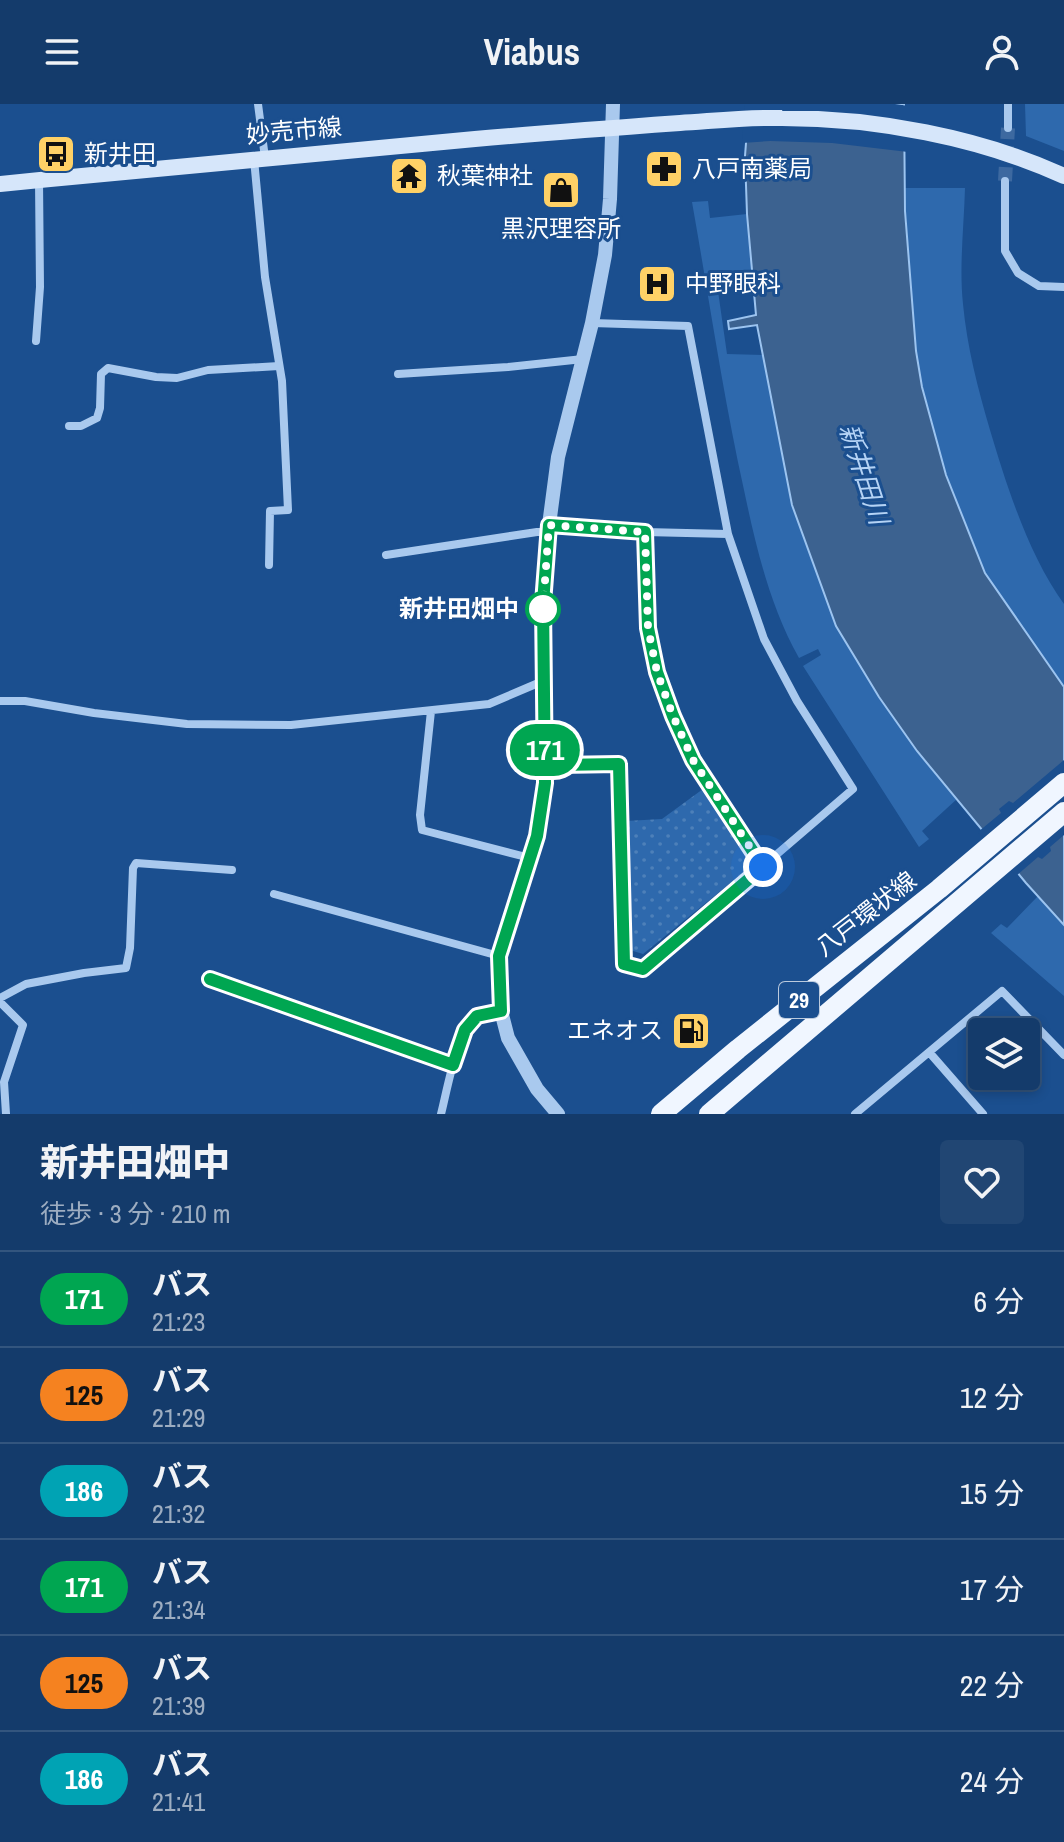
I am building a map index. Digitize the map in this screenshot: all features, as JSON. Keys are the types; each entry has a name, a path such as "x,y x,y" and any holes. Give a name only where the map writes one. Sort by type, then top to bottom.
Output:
{"main road":[{"name":"妙売市線","path":"0,184 613,128 782,118 853,122 946,137 1006,153 1064,176"},
{"name":"八戸環状線","path":"661,1114 939,889 1064,783"},
{"name":"八戸環状線","path":"709,1114 1064,812"}],"street":[{"path":"258,104 262,254 282,381 288,510 270,511 269,565"},
{"path":"558,1114 537,1089 508,1038 501,1011 499,956 537,836 546,765 543,603 549,528 558,457 592,323 605,255 613,104"},
{"path":"1008,104 1008,128"},
{"path":"36,341 40,287 39,180"},
{"path":"1005,181 1005,251 1018,273 1039,286 1064,287"},
{"path":"546,765 619,764 624,964 643,969 853,789 797,701 764,639 728,534 688,326 592,323"},
{"path":"398,374 583,359"},
{"path":"69,426 81,426 97,418 101,374 108,368 177,378 208,370 279,366"},
{"path":"386,555 549,528 728,534"},
{"path":"645,532 648,628 662,687 693,760 763,867"},
{"path":"0,701 25,701 187,724 291,725 489,704 544,681"},
{"path":"431,711 420,815 422,830 530,858"},
{"path":"6,1114 4,1082 23,1025 0,1000 26,984 126,968 130,948 133,868 136,863 232,870"},
{"path":"274,894 499,956"},
{"path":"210,979 453,1065"},
{"path":"855,1114 1002,991 1064,1055"},
{"path":"441,1114 465,1030 477,1016 501,1011"},
{"path":"929,1052 983,1114"}],"shaded area":[{"path":"1025,104 1064,104 1064,151 1026,136"},
{"path":"904,188 965,188 962,290 970,352 1012,497 1040,565 1064,604 1064,687 985,573 946,475 922,387 916,351"},
{"path":"708,201 710,218 747,214 753,281 718,291 727,354 763,355 792,505 917,751 957,799 922,831 929,839 919,847 803,666 821,655 818,649 799,658 765,576 736,454 692,202"},
{"path":"703,789 749,860 749,868 643,954 630,950 626,821 662,819"},
{"path":"1038,896 1064,925 1064,996 991,933 1001,924 1007,928"}],"water":[{"name":"新井田川","path":"749,104 904,104 905,211 916,351 922,387 946,475 985,573 1064,687 1064,925 917,751 879,697 836,626 792,505 757,325 729,329 728,321 756,315 745,156"}],"pier":[{"path":"745,104 908,106 908,152 832,143 742,143"},
{"path":"1064,760 1064,835 1042,859 1038,857 1016,876 978,832 1001,813 999,809 1009,801 1013,803"}],"tunnel":[{"path":"1005,181 1008,128"}],"bus line":[{"name":"171","path":"210,979 453,1065 465,1030 477,1016 501,1011 499,956 537,836 546,765 543,603 549,525 645,532 648,628 657,672 693,760 763,867 643,969 624,964 619,764 558,765"}],"place":[{"name":"新井田","path":"56,154"},
{"name":"八戸南薬局","path":"664,169"},
{"name":"秋葉神社","path":"409,176"},
{"name":"黒沢理容所","path":"561,190"},
{"name":"中野眼科","path":"657,284"},
{"name":"新井田畑中","path":"543,609"},
{"name":"エネオス","path":"691,1031"}],"route":[{"path":"543,609 549,525 645,532 648,628 657,672 693,760 763,867"}]}
